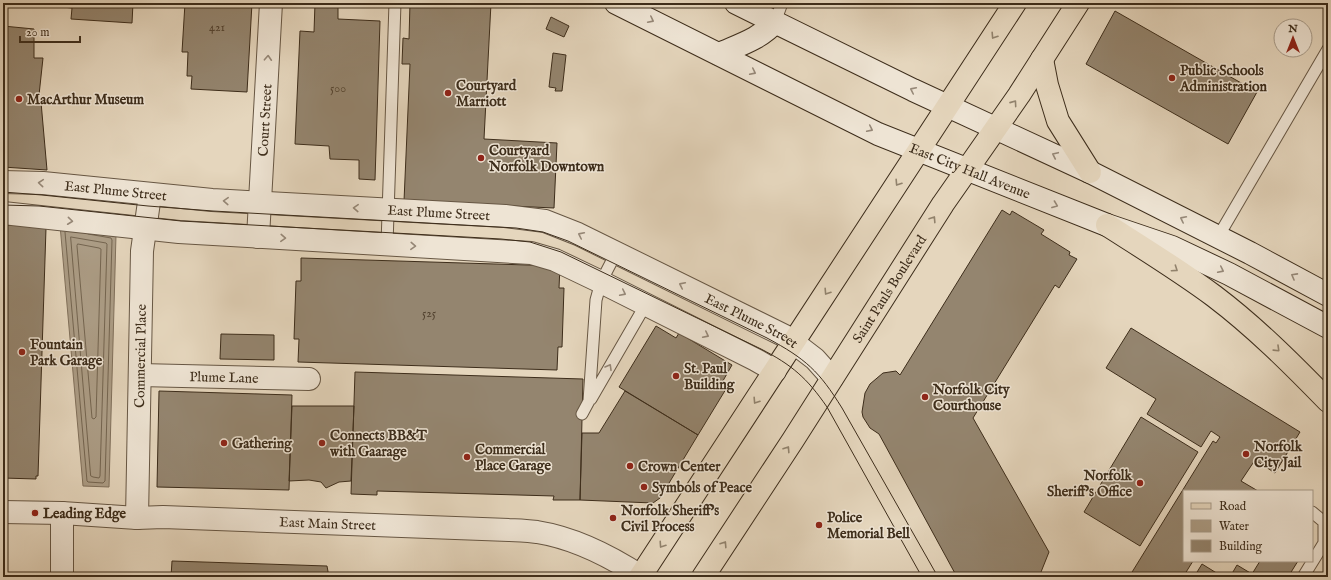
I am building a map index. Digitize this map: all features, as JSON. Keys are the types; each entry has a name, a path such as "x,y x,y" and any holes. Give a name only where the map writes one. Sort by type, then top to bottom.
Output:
{"main road":[{"path":"641,577 1015,3"},
{"name":"Saint Pauls Boulevard","path":"702,577 832,378 935,216 996,128 1078,3"},
{"path":"1042,59 1050,99 1058,121 1090,172"},
{"path":"1107,225 1187,277 1241,317 1269,342 1328,401"}],"street":[{"name":"Court Street","path":"258,237 271,3"},
{"name":"East City Hall Avenue","path":"616,3 878,134 1107,225 1172,247 1202,260 1328,327"},
{"path":"736,3 779,12"},
{"path":"760,3 779,12 948,106 1090,172 1328,294"},
{"path":"719,54 764,33 779,12"},
{"name":"East Plume Street","path":"3,182 43,184 204,200 519,217 545,221 568,229 760,323 794,342 816,359 832,378"},
{"name":"Commercial Place","path":"137,518 142,250 150,195"},
{"path":"3,213 144,229 258,237 531,252 555,260 601,282 775,371"},
{"name":"Plume Lane","path":"140,375 309,379"},
{"name":"East Main Street","path":"3,512 137,518 163,517 446,527 536,532 571,541 593,549 641,577"},
{"path":"62,514 62,577"}],"lane":[{"path":"387,244 395,3"},
{"path":"1218,237 1328,49"},
{"path":"589,401 595,305 601,282 616,252"},
{"path":"582,414 646,304"},
{"path":"1313,513 1324,522 1324,543 1313,561"},
{"path":"1303,577 1312,562"}],"water":[{"path":"60,225 116,235 109,487 83,486"}],"building":[{"path":"62,3 133,3 132,23 71,19 72,8 62,7"},
{"path":"185,3 252,3 247,92 191,89 192,76 187,76 188,52 182,52"},
{"path":"315,3 338,3 338,19 380,21 375,180 359,179 359,160 330,159 329,146 295,144 300,31 314,32"},
{"name":"Courtyard Marriott","path":"410,3 491,3 484,139 557,143 554,208 404,201 410,64 402,64 403,38 409,39"},
{"name":"Public Schools Administration","path":"1115,11 1257,92 1228,144 1086,64"},
{"path":"551,17 569,26 564,37 546,29"},
{"name":"MacArthur Museum","path":"3,26 34,29 34,58 43,58 39,95 36,95 36,102 41,102 47,170 3,167"},
{"path":"553,53 566,55 562,91 555,91 556,88 549,87"},
{"name":"Norfolk City Courthouse","path":"1002,210 1010,215 1012,211 1044,230 1041,234 1070,252 1069,255 1077,259 1059,288 1055,285 973,418 1049,552 1039,577 957,577 879,434 870,428 863,417 862,412 865,393 870,384 883,373 896,371 900,375"},
{"name":"Fountain Park Garage","path":"3,225 44,226 46,228 38,476 36,476 36,479 3,478"},
{"path":"301,258 560,266 559,288 564,288 562,347 558,347 557,370 298,362 299,339 294,339 296,281 301,281"},
{"name":"St. Paul Building","path":"656,326 676,338 679,333 732,365 720,386 726,389 698,435 619,387"},
{"name":"Norfolk City Jail","path":"1131,328 1300,432 1275,473 1255,460 1241,481 1256,490 1183,490 1183,562 1192,562 1183,577 1129,577 1213,441 1216,443 1220,437 1211,431 1201,447 1147,414 1156,399 1106,368"},
{"path":"221,334 274,335 274,360 220,359"},
{"name":"Commercial Place Garage","path":"355,372 583,379 580,500 553,500 554,496 377,491 377,495 351,494"},
{"name":"Gathering","path":"159,391 292,395 289,490 157,487"},
{"name":"Crown Center","path":"625,391 698,435 660,498 653,503 580,500 582,433 599,433"},
{"name":"Connects BB&T with Gaarage","path":"292,406 354,406 351,481 339,482 326,488 321,482 309,480 289,481"},
{"name":"Norfolk Sheriff's Office","path":"1141,417 1198,452 1140,546 1084,512"},
{"path":"172,561 327,566 329,577 171,577"},
{"path":"1259,562 1297,562 1288,577 1230,577 1237,565 1252,574"},
{"path":"1202,564 1223,577 1194,577"},
{"path":"364,575 426,577 364,577"}],"tram line":[{"path":"3,192 213,211 516,228 543,232 568,241 767,338 792,353 810,367 826,384 842,408 938,577"},
{"path":"3,205 39,206 181,221 501,239 530,242 561,252 761,349 782,361 806,380 827,407 922,577"}],"place":[{"name":"Public Schools Administration","path":"1172,78"},
{"name":"Courtyard Marriott","path":"448,93"},
{"name":"MacArthur Museum","path":"19,99"},
{"name":"Courtyard Norfolk Downtown","path":"481,158"},
{"name":"Fountain Park Garage","path":"22,352"},
{"name":"St. Paul Building","path":"676,376"},
{"name":"Norfolk City Courthouse","path":"925,397"},
{"name":"Gathering","path":"224,443"},
{"name":"Connects BB&T with Gaarage","path":"322,443"},
{"name":"Norfolk City Jail","path":"1246,454"},
{"name":"Commercial Place Garage","path":"467,457"},
{"name":"Crown Center","path":"630,466"},
{"name":"Norfolk Sheriff's Office","path":"1140,483"},
{"name":"Symbols of Peace","path":"644,487"},
{"name":"Leading Edge","path":"35,513"},
{"name":"Norfolk Sheriff's Civil Process","path":"613,518"},
{"name":"Police Memorial Bell","path":"819,525"}]}
